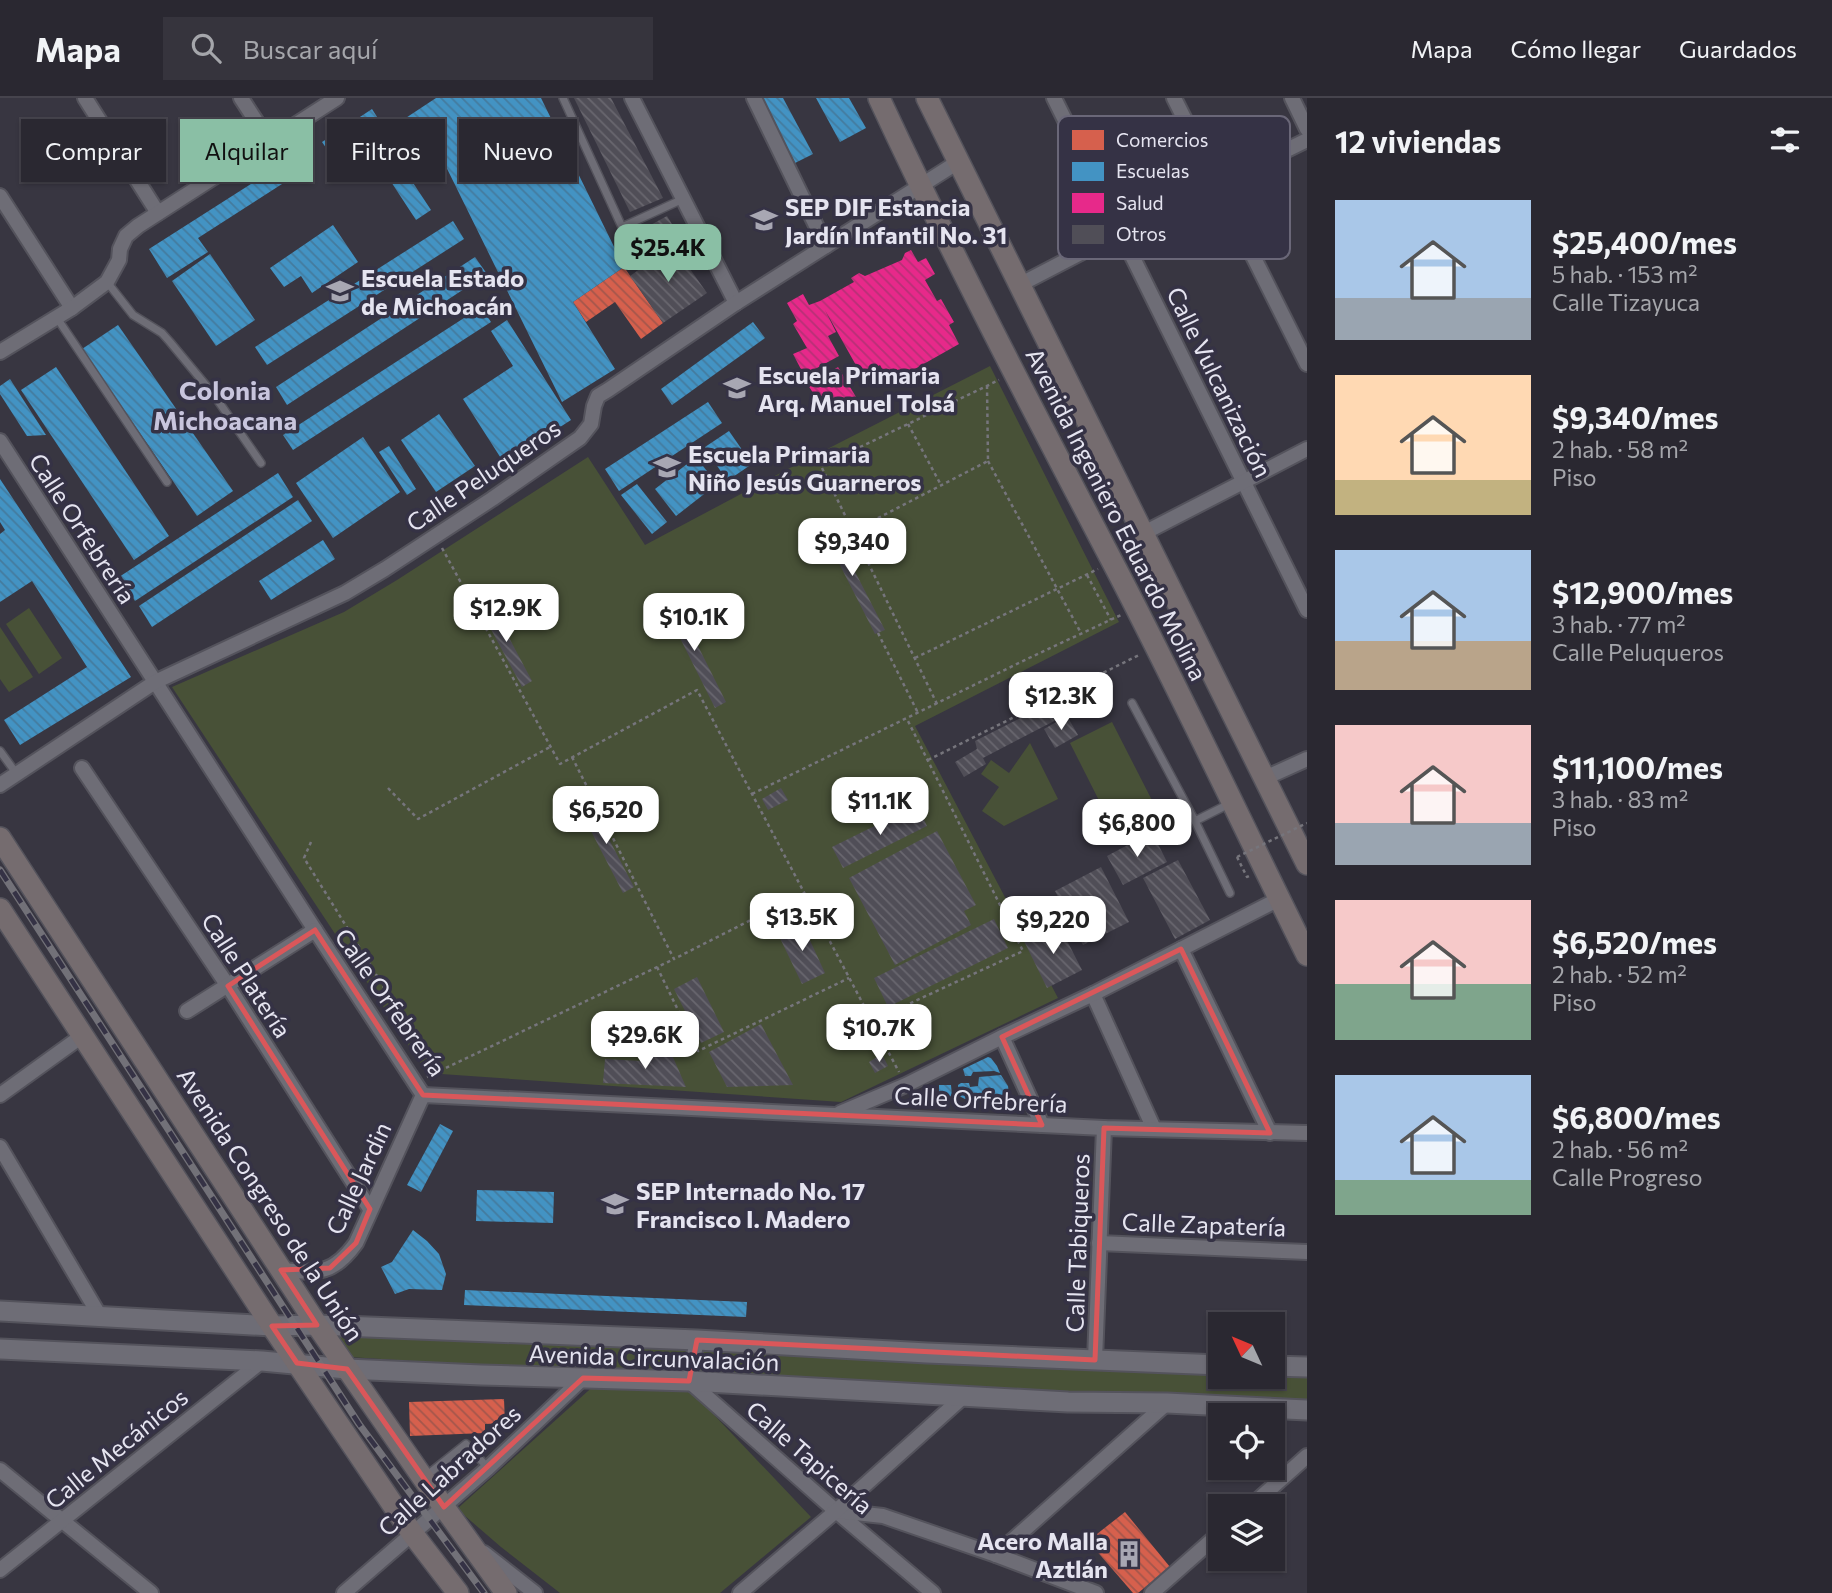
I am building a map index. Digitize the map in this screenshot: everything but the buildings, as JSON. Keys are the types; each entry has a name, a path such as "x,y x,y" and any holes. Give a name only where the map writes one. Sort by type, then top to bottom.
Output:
{"main road":[{"name":"Avenida Ingeniero Eduardo Molina","path":"878,98 920,187 1156,647 1307,955"},
{"name":"Avenida Ingeniero Eduardo Molina","path":"927,98 1307,864"},
{"name":"Avenida Congreso de la Unión","path":"0,838 317,1325 506,1593"},
{"path":"0,909 272,1326 412,1533 458,1593"},
{"name":"Avenida Circunvalación","path":"0,1311 272,1326 317,1325 697,1340 1208,1365"},
{"name":"Avenida Circunvalación","path":"0,1349 297,1363 347,1369 689,1381 1068,1402 1167,1403 1307,1410"},
{"path":"1285,1366 1307,1367"}],"street":[{"path":"85,98 158,213"},
{"path":"241,98 255,119"},
{"path":"304,119 337,98"},
{"path":"632,98 736,303"},
{"path":"754,98 826,246"},
{"name":"Calle Vulcanización","path":"1054,98 1063,116"},
{"path":"1174,98 1183,116"},
{"path":"1292,98 1307,129"},
{"path":"1290,148 1307,140"},
{"name":"Calle Peluqueros","path":"0,785 155,682 345,593 492,499 580,438 591,424 598,396 736,303 958,162"},
{"path":"0,352 107,282 119,260 120,249 127,236 206,182"},
{"path":"0,196 72,307"},
{"path":"1019,285 1069,259"},
{"name":"Calle Vulcanización","path":"1134,259 1307,610"},
{"path":"1254,259 1307,364"},
{"name":"Calle Orfebrería","path":"0,441 419,1089 1042,1125 1307,1133"},
{"path":"1142,534 1307,449"},
{"path":"1265,778 1307,759"},
{"name":"Calle Platería","path":"82,768 228,986 370,1209"},
{"path":"838,1114 906,1085 1093,994 1279,899"},
{"path":"187,1011 315,930"},
{"path":"1181,948 1270,1133"},
{"path":"1093,994 1154,1129"},
{"path":"0,1095 82,1037"},
{"path":"1002,1037 1042,1125"},
{"name":"Calle Jardin","path":"281,1270 311,1272 330,1268 345,1258 356,1243 419,1089"},
{"name":"Calle Tabiqueros","path":"1095,1360 1104,1128"},
{"path":"0,1147 101,1318"},
{"name":"Calle Zapatería","path":"1099,1243 1307,1252"},
{"path":"689,1381 697,1340"},
{"name":"Calle Mecánicos","path":"0,1570 262,1361"},
{"name":"Calle Labradores","path":"344,1593 488,1468 583,1378"},
{"name":"Calle Tapicería","path":"689,1381 933,1593"},
{"path":"740,1593 964,1396"},
{"path":"996,1555 1167,1403"},
{"path":"1265,1494 1307,1456"},
{"path":"0,1470 151,1593"},
{"path":"836,1511 883,1516 1096,1593"},
{"path":"468,1541 535,1593"},
{"path":"1152,1593 1208,1544"}],"lane":[{"path":"563,98 622,227 683,199"},
{"path":"107,282 133,315 170,342 214,395 261,463"},
{"path":"57,317 167,482"},
{"path":"1132,703 1230,893"},
{"path":"0,751 16,773"},
{"path":"1195,821 1232,802"},
{"path":"423,1478 466,1444 488,1468"}],"path":[{"path":"937,704 821,466 1015,372"},
{"path":"987,386 988,461 1081,633"},
{"path":"908,424 941,485"},
{"path":"853,531 988,461"},
{"path":"435,536 559,764 697,690 906,1085"},
{"path":"915,658 1112,562"},
{"path":"1087,575 1111,620"},
{"path":"752,794 1136,608"},
{"path":"878,633 918,713"},
{"path":"928,760 1156,647"},
{"path":"872,1021 1023,951 907,719"},
{"path":"388,788 418,819 550,747"},
{"path":"572,757 674,959"},
{"path":"1247,877 1237,857 1307,823"},
{"path":"311,842 304,858 437,1073"},
{"path":"419,1089 437,1073 804,893"},
{"path":"657,967 698,1051 849,978"}],"highlighted area":[{"path":"315,930 423,1095 1042,1125 1002,1037 1181,949 1270,1133 1104,1128 1095,1360 697,1340 689,1381 583,1378 444,1507 347,1369 297,1363 272,1326 317,1325 281,1270 330,1268 356,1243 370,1209 228,986"}],"green space":[{"path":"990,366 1119,622 915,726 1058,998 841,1102 427,1073 172,687 344,612 588,457 645,545"},
{"path":"29,608 62,658 39,674 6,624"},
{"path":"0,627 33,677 9,692 0,679"},
{"path":"1112,722 1160,816 1118,838 1070,743"},
{"path":"1030,743 1058,799 1004,826 982,811 999,787 981,774 991,760 1009,773"},
{"path":"337,1337 537,1340 1208,1370 1208,1390 1284,1390 1285,1374 1307,1375 1307,1404 1056,1392 681,1380 811,1517 720,1593 560,1593 457,1509 608,1373 349,1357"}],"railway":[{"path":"0,870 359,1424 484,1593"}],"place":[{"name":"SEP DIF Estancia Jardín Infantil No. 31","path":"764,220"},
{"name":"Escuela Estado de Michoacán","path":"340,291"},
{"name":"Escuela Primaria Arq. Manuel Tolsá","path":"737,388"},
{"name":"Escuela Primaria Niño Jesús Guarneros","path":"667,467"},
{"name":"SEP Internado No. 17 Francisco I. Madero","path":"615,1204"},
{"name":"Acero Malla Aztlán","path":"1129,1554"}],"district":[{"name":"Colonia Michoacana","path":"225,404"}]}
